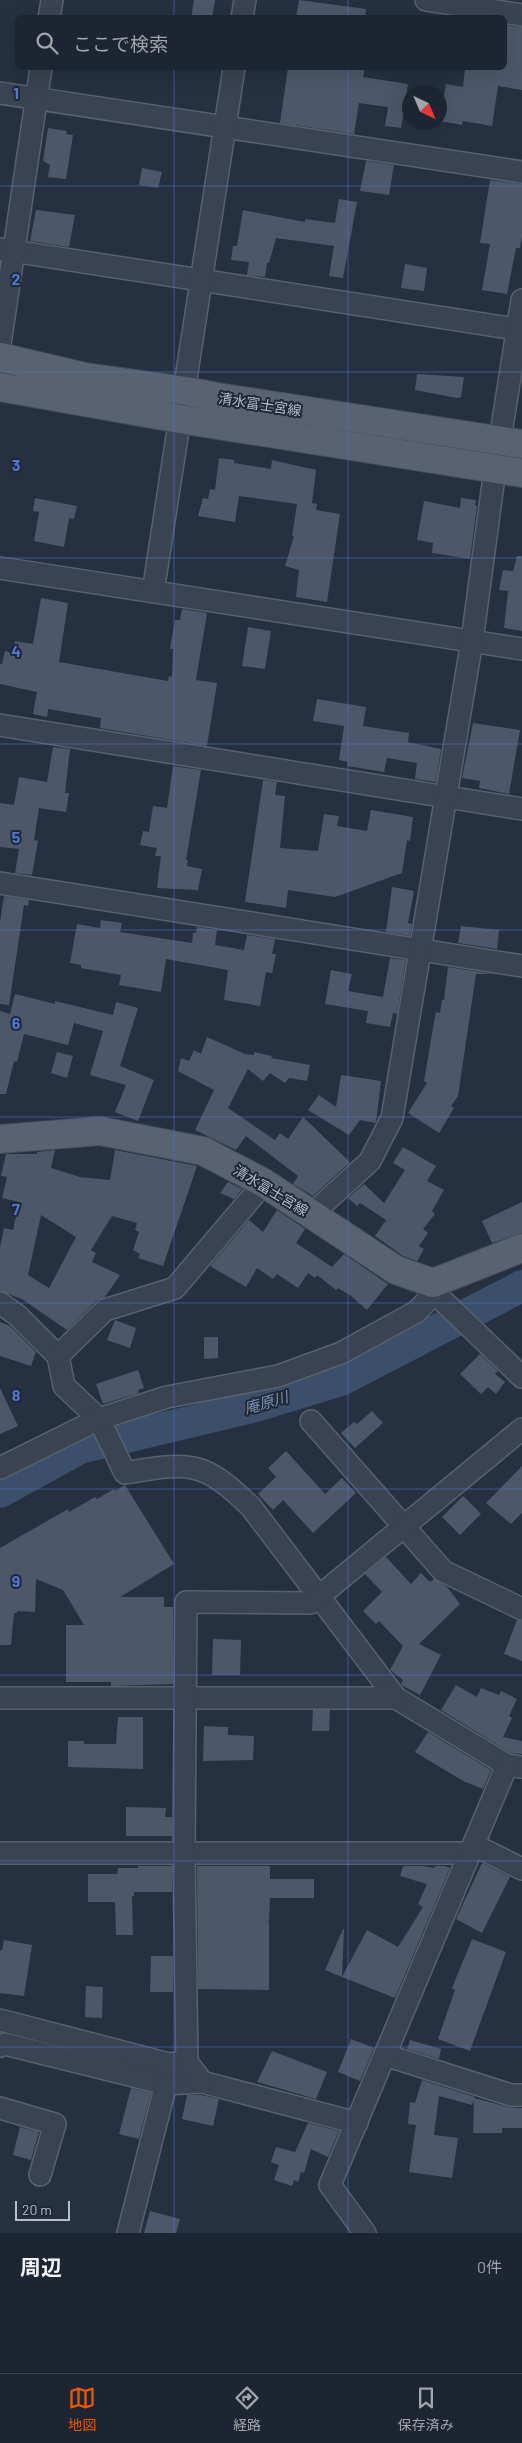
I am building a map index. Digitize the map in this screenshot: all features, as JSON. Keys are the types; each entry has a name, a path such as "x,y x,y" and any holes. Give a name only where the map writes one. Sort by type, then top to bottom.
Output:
{"main road":[{"name":"清水富士宮線","path":"0,357 85,377 511,442"},
{"name":"清水富士宮線","path":"0,387 180,419 522,473"},
{"name":"清水富士宮線","path":"0,1139 100,1131 203,1151 264,1183 396,1270 437,1291"},
{"path":"437,1291 522,1248"}],"street":[{"path":"50,15 52,0"},
{"path":"242,15 245,0"},
{"path":"426,0 522,15"},
{"path":"0,344 7,250 41,70"},
{"path":"153,592 186,391 234,70"},
{"path":"0,93 522,172"},
{"path":"7,250 520,329"},
{"path":"511,442 522,300"},
{"path":"312,1214 370,1161 392,1118 472,641 495,469"},
{"path":"0,568 522,649"},
{"path":"0,725 522,809"},
{"path":"0,883 522,966"},
{"path":"58,1356 104,1310 175,1288 264,1183"},
{"path":"0,1468 167,1397 278,1376 341,1352 416,1312 437,1291 481,1338 522,1377"},
{"path":"0,1303 17,1315 58,1356 64,1386 102,1425 125,1473 176,1466 200,1468 224,1481 251,1507 396,1698 514,1766 472,1849 330,2186 365,2233"},
{"path":"311,1421 443,1571 522,1609"},
{"path":"202,2082 187,2062 184,1853 186,1602 311,1603 522,1429"},
{"path":"0,1698 396,1698"},
{"path":"0,1853 184,1853 472,1849 522,1869"},
{"path":"0,2020 169,2064 187,2062"},
{"path":"0,2046 5,2044 166,2084 202,2082 356,2124"},
{"path":"386,2055 511,2095 522,2095"},
{"path":"128,2233 166,2084"},
{"path":"0,2108 55,2124 40,2176"}],"building":[{"path":"194,0 215,0 212,15 192,15"},
{"path":"299,0 366,9 365,15 296,15"},
{"path":"507,25 522,27 522,90 498,86 492,126 463,121 462,125 447,122 446,84 463,87 465,70 507,70"},
{"path":"288,70 365,70 363,77 408,84 402,85 401,128 385,126 388,107 359,103 354,134 280,123"},
{"path":"48,128 67,131 66,134 73,135 66,179 48,177 50,165 43,161"},
{"path":"366,161 394,165 389,195 360,191"},
{"path":"142,168 162,172 158,188 139,185"},
{"path":"490,180 522,184 522,236 520,248 516,248 507,294 482,290 490,244 480,243"},
{"path":"339,199 357,202 343,278 329,276 334,246 276,238 269,263 267,263 265,277 247,275 249,262 231,260 233,246 237,246 243,210 305,222 305,219 335,223"},
{"path":"36,210 75,215 69,247 30,241"},
{"path":"405,264 427,268 424,291 401,288"},
{"path":"417,374 464,377 461,397 457,398 415,390"},
{"path":"219,458 234,460 234,463 271,469 272,460 316,470 312,503 317,504 316,510 340,514 327,602 296,597 299,570 285,566 294,536 292,536 297,504 239,496 235,522 198,516 203,498 208,499 210,489 215,490"},
{"path":"35,498 77,506 74,519 69,518 64,547 34,541 39,512 33,511"},
{"path":"461,498 476,500 475,505 477,506 470,559 432,553 433,543 417,540 424,501 460,508"},
{"path":"517,556 522,556 522,631 504,628 508,591 499,590 503,570 513,571"},
{"path":"41,598 68,603 59,662 168,681 169,676 172,677 173,649 170,649 175,620 180,620 182,609 207,613 196,680 217,683 207,746 100,728 101,718 48,709 47,717 33,714 37,692 0,684 0,664 2,664 5,651 13,653 15,641 33,644"},
{"path":"248,627 271,631 265,669 242,666"},
{"path":"317,699 366,707 363,726 409,733 408,742 441,749 436,782 415,779 417,763 387,758 384,772 347,766 348,762 339,760 344,726 313,721"},
{"path":"473,723 520,730 509,794 479,788 480,781 462,778"},
{"path":"53,747 70,749 65,793 69,793 66,812 39,808 34,840 38,841 32,875 15,873 19,849 0,847 0,803 14,805 19,777 47,782"},
{"path":"173,766 201,770 186,860 188,860 187,866 202,869 198,890 157,888 161,856 155,856 157,848 140,845 143,831 149,832 153,806 167,808"},
{"path":"263,780 277,782 275,795 285,796 280,848 318,851 324,814 339,816 337,826 367,831 371,810 413,817 410,841 407,840 402,873 335,897 288,890 286,908 245,902"},
{"path":"392,887 414,891 408,923 412,924 410,936 386,932"},
{"path":"4,896 29,900 28,906 24,905 9,1005 0,1004 0,922"},
{"path":"101,920 122,923 120,932 192,943 193,933 196,933 197,927 217,930 215,945 244,950 247,935 275,939 272,954 276,954 272,973 266,972 260,1006 224,1000 228,970 166,959 161,992 119,985 121,975 81,968 81,965 70,963 77,924 100,928"},
{"path":"461,926 499,930 497,949 458,943"},
{"path":"390,958 406,960 397,1014 393,1013 390,1027 366,1023 368,1011 325,1004 331,970 352,974 348,991 383,997"},
{"path":"448,967 493,974 476,974 458,1096 451,1106 454,1108 439,1133 408,1113 427,1083 424,1081 434,1022 436,1012 440,1013 442,1000 444,1000"},
{"path":"15,994 55,1004 55,1001 113,1015 116,1002 138,1008 120,1066 154,1080 138,1121 115,1112 126,1085 90,1075 103,1031 74,1023 68,1045 24,1034 17,1062 14,1061 6,1094 0,1094 0,1011 10,1014"},
{"path":"207,1037 245,1054 254,1055 254,1052 272,1056 271,1058 310,1065 307,1081 289,1078 285,1083 270,1073 263,1081 248,1069 228,1108 275,1140 280,1133 288,1139 303,1117 350,1162 313,1196 293,1184 298,1176 246,1136 236,1150 195,1130 214,1090 178,1071 181,1058 189,1061 194,1050 201,1054"},
{"path":"57,1052 73,1056 67,1078 51,1073"},
{"path":"341,1075 381,1081 376,1123 360,1120 349,1135 308,1110 319,1095 336,1107"},
{"path":"403,1147 436,1166 427,1181 444,1190 432,1211 435,1214 423,1229 428,1233 419,1246 424,1249 417,1261 403,1256 375,1236 386,1220 360,1203 357,1206 348,1198 364,1184 384,1203 405,1170 393,1163"},
{"path":"55,1150 51,1168 80,1177 110,1180 115,1150 197,1166 163,1266 138,1258 140,1254 133,1250 139,1232 135,1230 137,1223 112,1216 91,1250 96,1253 92,1262 120,1275 105,1297 96,1301 67,1330 22,1299 0,1291 0,1248 4,1228 13,1230 19,1202 2,1198 7,1177 1,1176 6,1154 37,1154 37,1152","holes":["41,1215 76,1237 49,1288 28,1275"]},
{"path":"228,1182 242,1189 234,1199 220,1193"},
{"path":"522,1202 522,1233 492,1243 482,1221"},
{"path":"277,1210 305,1229 296,1243 332,1267 344,1254 388,1284 367,1310 350,1295 338,1288 336,1290 317,1275 315,1278 308,1273 298,1288 277,1274 273,1279 257,1268 246,1287 210,1266 249,1220 263,1232"},
{"path":"115,1320 136,1328 130,1348 107,1340"},
{"path":"0,1322 10,1326 36,1352 31,1366 0,1356"},
{"path":"204,1337 218,1337 218,1358 204,1359"},
{"path":"480,1354 498,1371 495,1374 505,1382 496,1394 488,1387 481,1394 460,1374"},
{"path":"138,1370 144,1388 138,1390 139,1393 103,1404 96,1384"},
{"path":"0,1388 18,1426 0,1434"},
{"path":"372,1411 383,1423 355,1448 341,1433 354,1422 357,1424"},
{"path":"286,1451 325,1494 342,1478 356,1493 313,1533 283,1500 273,1510 258,1494 276,1477 268,1468"},
{"path":"522,1466 522,1513 511,1524 486,1503"},
{"path":"125,1485 174,1564 120,1597 164,1597 164,1607 173,1607 173,1684 111,1686 111,1682 66,1682 66,1625 84,1625 63,1590 36,1579 35,1612 17,1611 17,1613 14,1613 11,1645 0,1645 0,1548 68,1509 69,1512 95,1497 97,1499"},
{"path":"463,1496 481,1514 460,1535 442,1517"},
{"path":"386,1557 411,1584 421,1573 430,1582 434,1579 447,1587 460,1604 419,1644 441,1655 420,1695 403,1686 401,1684 403,1680 390,1670 403,1646 379,1621 376,1624 363,1611 382,1592 365,1574"},
{"path":"517,1620 522,1621 522,1661 504,1654"},
{"path":"213,1639 241,1640 240,1675 212,1675"},
{"path":"456,1685 477,1697 481,1688 499,1695 501,1691 517,1699 509,1716 512,1718 503,1737 522,1741 522,1754 511,1753 441,1710"},
{"path":"313,1710 330,1710 329,1731 312,1731"},
{"path":"118,1717 143,1717 143,1769 68,1767 68,1741 84,1741 84,1744 116,1744"},
{"path":"204,1726 228,1727 228,1735 254,1736 253,1760 203,1761"},
{"path":"428,1732 491,1770 483,1789 463,1781 415,1752"},
{"path":"126,1807 166,1808 165,1817 172,1817 172,1836 126,1836"},
{"path":"482,1863 510,1877 482,1933 456,1919"},
{"path":"138,1866 172,1866 172,1892 134,1892 134,1896 132,1896 133,1935 116,1935 115,1902 88,1902 88,1874 117,1874 118,1868 138,1868"},
{"path":"197,1866 270,1866 270,1879 314,1879 314,1898 270,1898 269,1921 267,1921 269,1922 269,1990 198,1989"},
{"path":"403,1866 434,1868 436,1866 445,1866 450,1868 395,1998 342,1977 367,1930 398,1947 423,1907 418,1904 427,1884 400,1876"},
{"path":"344,1929 342,1977 325,1970"},
{"path":"472,1939 506,1952 470,2051 438,2039 455,1990 452,1988"},
{"path":"4,1940 32,1945 24,1996 0,1993 0,1950 2,1950"},
{"path":"151,1956 173,1956 173,1992 150,1992"},
{"path":"86,1986 103,1987 102,2018 85,2017"},
{"path":"351,2039 374,2048 360,2081 338,2072"},
{"path":"410,2040 441,2049 439,2059 407,2049"},
{"path":"272,2051 327,2072 316,2099 257,2082"},
{"path":"422,2080 474,2098 508,2107 522,2108 522,2128 502,2128 502,2133 473,2133 474,2100 472,2105 439,2096 434,2135 458,2138 452,2178 409,2172 416,2125 408,2124 410,2102 415,2103"},
{"path":"131,2088 151,2093 139,2139 119,2134"},
{"path":"187,2095 201,2095 219,2099 213,2126 182,2119"},
{"path":"308,2123 339,2131 328,2157 311,2149 304,2173 301,2172 298,2182 294,2180 292,2186 274,2180 279,2165 271,2162 276,2147 295,2152"},
{"path":"20,2127 39,2132 31,2160 13,2155"},
{"path":"150,2211 180,2219 176,2233 144,2233"}],"waterway":[{"name":"庵原川","path":"0,1492 80,1448 256,1406 341,1380 522,1286"}]}
